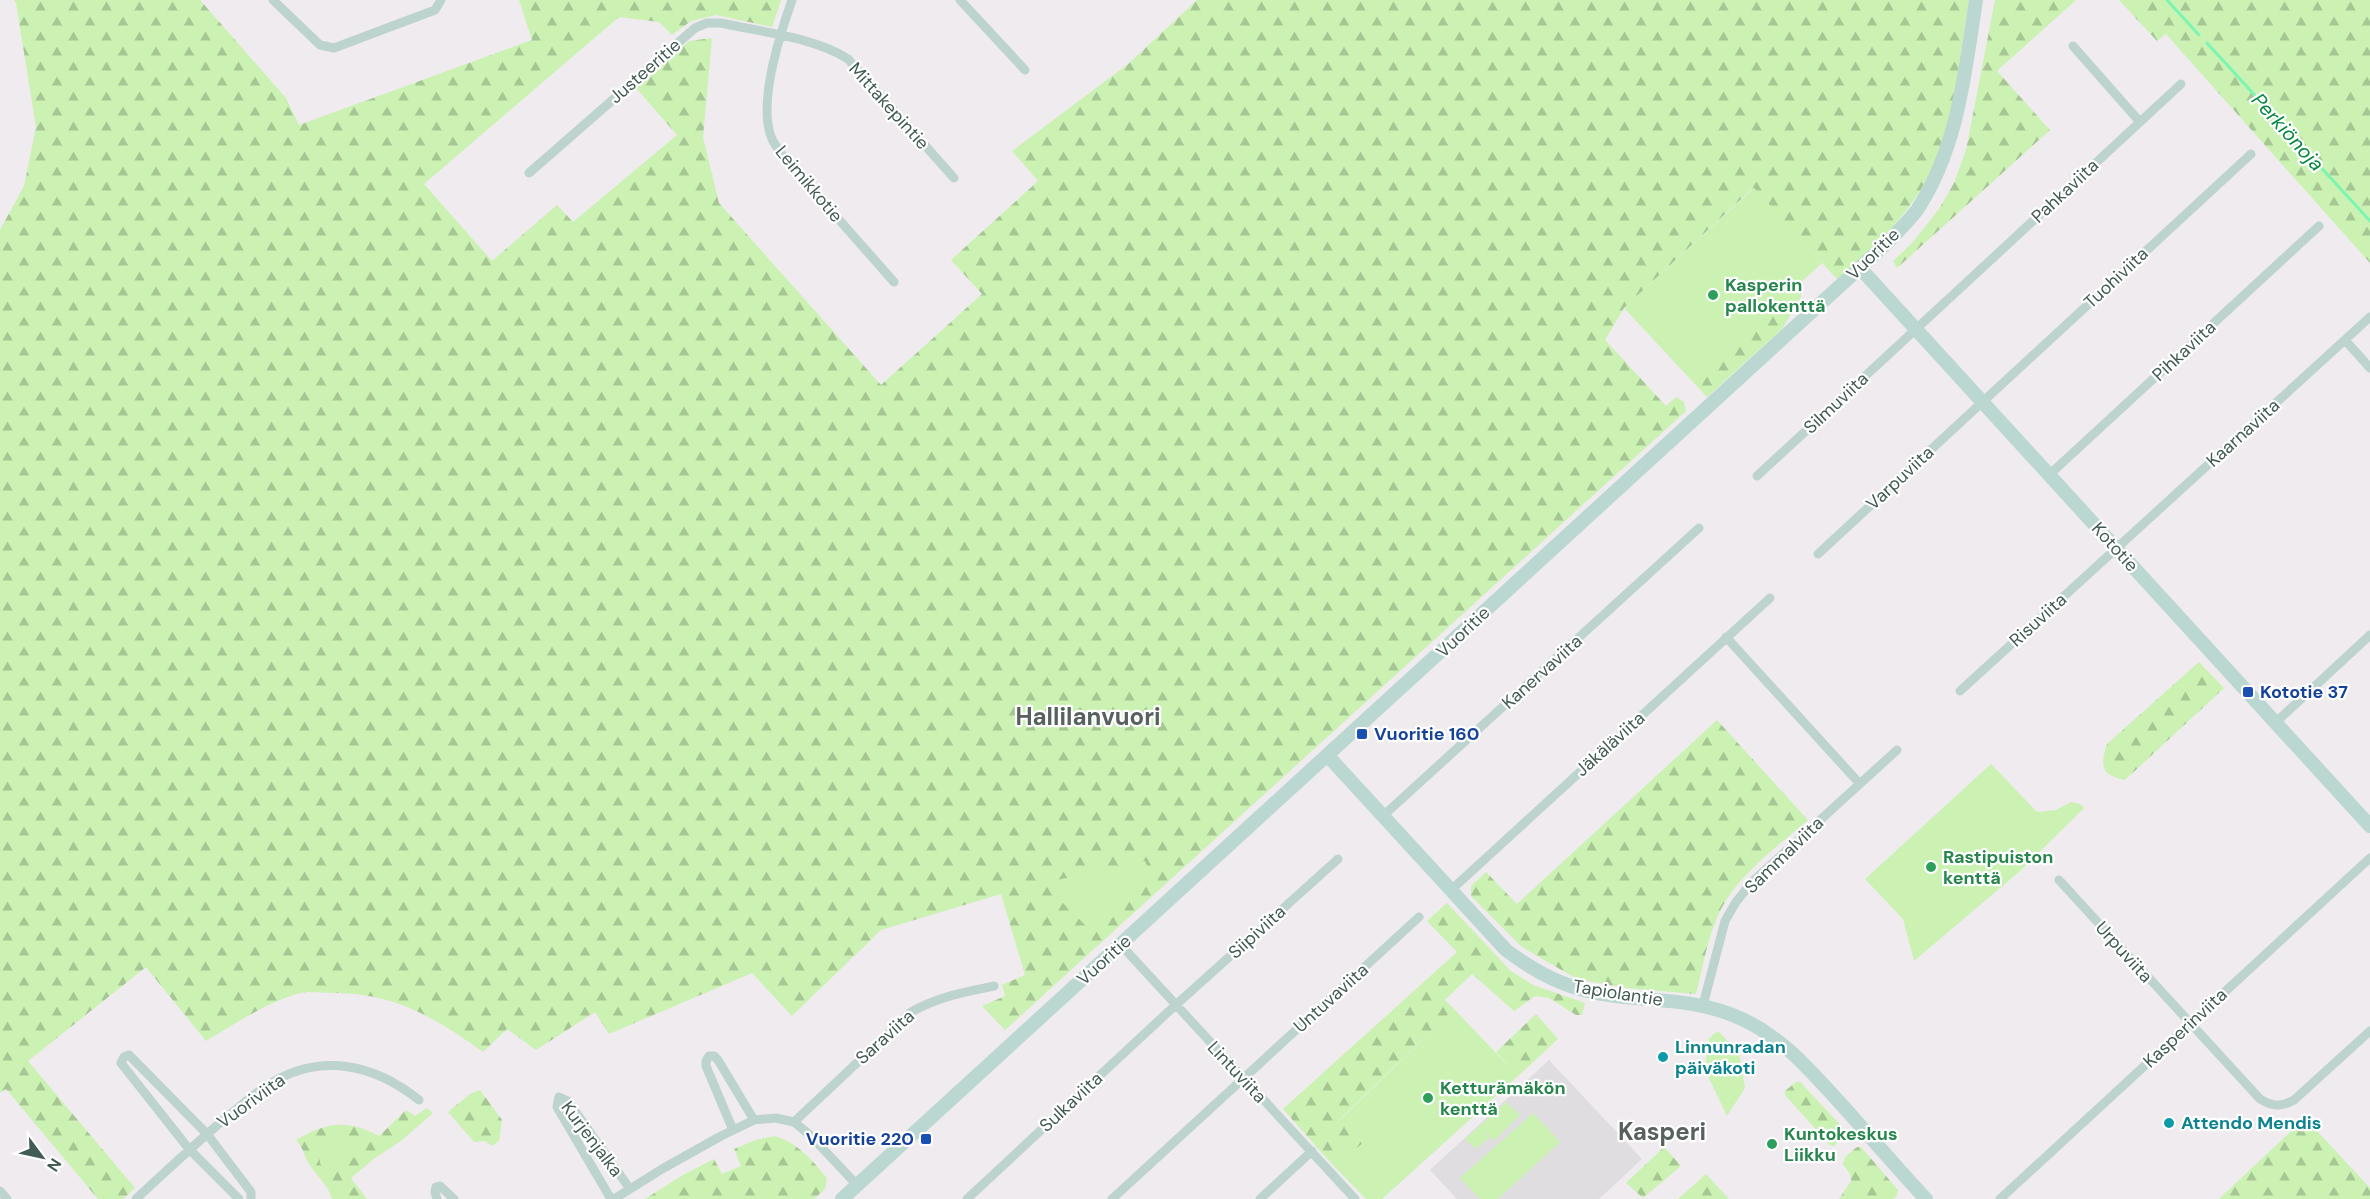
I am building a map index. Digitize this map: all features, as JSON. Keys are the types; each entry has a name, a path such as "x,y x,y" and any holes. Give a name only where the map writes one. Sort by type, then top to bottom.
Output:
{"street":[{"path":"273,0 320,45 334,48 435,10 441,0"},
{"name":"Leimikkotie","path":"792,0 769,81 767,115 771,138 782,155 894,282"},
{"path":"960,0 1025,70"},
{"name":"Vuoritie","path":"842,1199 1889,241 1916,212 1933,183 1957,115 1976,0"},
{"name":"Justeeritie","path":"529,173 694,28 707,23 721,23 781,36"},
{"name":"Mittakepintie","path":"781,36 819,45 836,51 848,59 954,178"},
{"path":"2073,46 2140,122"},
{"name":"Pahkaviita","path":"1915,329 2181,84"},
{"name":"Tuohiviita","path":"1982,402 2251,154"},
{"name":"Pihkaviita","path":"2049,475 2319,226"},
{"name":"Kototie","path":"1860,268 2370,826"},
{"name":"Kaarnaviita","path":"2116,549 2370,317"},
{"name":"Silmuviita","path":"1757,476 1915,329"},
{"path":"2345,340 2370,368"},
{"name":"Varpuviita","path":"1818,554 1982,402"},
{"name":"Kanervaviita","path":"1384,815 1699,528"},
{"name":"Risuviita","path":"1960,691 2116,549"},
{"name":"Jäkäläviita","path":"1450,891 1770,598"},
{"path":"2275,723 2370,635"},
{"path":"1726,638 1860,784"},
{"name":"Sammalviita","path":"1703,1005 1725,921 1736,902 1752,882 1897,750"},
{"name":"Tapiolantie","path":"1328,756 1506,950 1546,977 1577,989 1607,995 1703,1005 1744,1020 1763,1030 1793,1053 1926,1199"},
{"name":"Kasperinviita","path":"2000,1199 2370,858"},
{"name":"Siipiviita","path":"1176,1005 1338,859"},
{"name":"Urpuviita","path":"2059,880 2260,1099 2271,1106 2283,1106 2294,1100 2370,1031"},
{"name":"Untuvaviita","path":"1112,1199 1419,917"},
{"name":"Lintuviita","path":"1120,944 1355,1199"},
{"name":"Saraviita","path":"794,1122 911,1012 934,999 994,986"},
{"name":"Sulkaviita","path":"967,1199 1176,1005"},
{"path":"239,1199 189,1149 121,1063 124,1057 129,1055 207,1134 251,1192 251,1199"},
{"path":"733,1130 706,1066 709,1056 714,1056 718,1060 754,1120"},
{"name":"Vuoriviita","path":"136,1199 207,1134 271,1083 297,1070 323,1065 354,1066 400,1085 419,1100"},
{"name":"Kurjenjalka","path":"613,1199 557,1107 559,1097 568,1101 630,1189"},
{"path":"613,1199 733,1130 754,1120 776,1118 794,1122 810,1135 857,1185"},
{"path":"1260,1199 1312,1151"},
{"path":"437,1199 436,1187 440,1186 454,1199"},
{"path":"0,1191 7,1199"}],"shaded area":[{"path":"1549,1060 1642,1159 1599,1199 1457,1199 1430,1170"}],"green space":[{"path":"14,0 200,0 286,98 299,125 532,40 519,0 781,0 772,27 716,15 691,21 672,35 659,22 619,17 424,184 492,261 557,205 573,222 677,135 636,88 689,41 712,38 703,137 719,203 881,385 982,294 951,260 1038,181 1012,151 1128,64 1197,0 1969,0 1955,90 1937,157 1910,206 1887,232 1837,279 1753,188 1624,308 1605,340 1666,406 1676,397 1684,402 1686,411 1005,1030 982,1006 1005,996 1002,985 1025,975 1001,894 881,930 792,1016 752,973 609,1034 595,1012 536,1050 507,1029 483,1052 448,1028 395,1002 355,994 312,992 300,993 276,1002 206,1041 146,967 28,1061 135,1188 123,1199 98,1199 6,1089 0,1093 0,230 24,186 36,127"},
{"path":"1995,0 2076,0 1997,71 2050,130 1897,268 1893,261 1913,242 1939,209 1954,183 1966,150"},
{"path":"2119,0 2370,0 2370,263 2166,34 2157,41"},
{"name":"Kasperin pallokenttä","path":"1754,188 1822,263 1693,382 1624,308"},
{"path":"1801,282 1801,297 1782,329 1707,397 1693,382"},
{"path":"2199,662 2224,688 2125,780 2107,772 2103,758 2107,744"},
{"path":"1717,720 1808,820 1760,861 1729,896 1713,929 1696,994 1626,988 1577,979 1522,947 1471,896 1471,886 1486,872 1517,904"},
{"path":"1991,764 2037,812 2056,810 2071,802 2080,804 2084,808 2019,872 1914,961 1903,919 1865,879"},
{"path":"1145,861 1152,879 1102,928 1085,925 1043,883"},
{"path":"1447,903 1511,971 1533,985 1585,1003 1582,1015 1576,1015 1549,998 1535,996 1514,1011 1472,974 1445,1000 1454,1009 1340,1119 1363,1143 1352,1153 1346,1147 1330,1162 1283,1109 1457,952 1427,921"},
{"name":"Ketturämäkön kenttä","path":"1454,1009 1518,1076 1382,1199 1366,1199 1330,1162 1346,1147 1352,1152 1363,1143 1340,1120"},
{"path":"1536,1014 1558,1039 1518,1076 1496,1052"},
{"path":"1718,1031 1739,1053 1745,1088 1727,1116 1707,1074 1706,1053 1713,1046 1708,1039"},
{"path":"1796,1082 1800,1082 1847,1132 1834,1146 1830,1145 1785,1095 1785,1091"},
{"path":"480,1090 502,1120 499,1141 492,1146 485,1141 474,1142 448,1112 470,1094"},
{"path":"1506,1102 1520,1115 1494,1141 1482,1129 1489,1138 1476,1149 1465,1139"},
{"path":"427,1108 433,1113 401,1141 375,1158 351,1178 367,1199 332,1199 296,1140 318,1129 337,1125 357,1127 379,1136 406,1110 415,1116"},
{"path":"1533,1113 1560,1142 1498,1199 1480,1199 1460,1178"},
{"path":"2305,1118 2370,1188 2370,1199 2219,1199"},
{"path":"775,1136 798,1148 827,1178 825,1189 814,1199 645,1199 714,1159 722,1174 741,1166 734,1149 756,1140"},
{"path":"342,1137 351,1138 364,1148 330,1178 321,1165 320,1154 327,1145"},
{"path":"1664,1147 1681,1166 1643,1198 1626,1183"},
{"path":"1857,1147 1861,1147 1898,1190 1897,1196 1893,1199 1839,1199 1851,1181 1850,1174 1843,1164 1845,1157"},
{"path":"1706,1174 1729,1199 1678,1199"}],"waterway":[{"name":"Perkiönoja","path":"2167,0 2199,35"},
{"name":"Perkiönoja","path":"2207,43 2370,221"}],"place":[{"name":"Kasperin pallokenttä","path":"1713,295"},
{"name":"Kototie 37","path":"2248,692"},
{"name":"Vuoritie 160","path":"1362,734"},
{"name":"Rastipuiston kenttä","path":"1931,867"},
{"name":"Linnunradan päiväkoti","path":"1663,1057"},
{"name":"Ketturämäkön kenttä","path":"1428,1098"},
{"name":"Attendo Mendis","path":"2169,1123"},
{"name":"Vuoritie 220","path":"926,1139"},
{"name":"Kuntokeskus Liikku","path":"1772,1144"}],"district":[{"name":"Hallilanvuori","path":"1088,716"},
{"name":"Kasperi","path":"1662,1131"}]}
